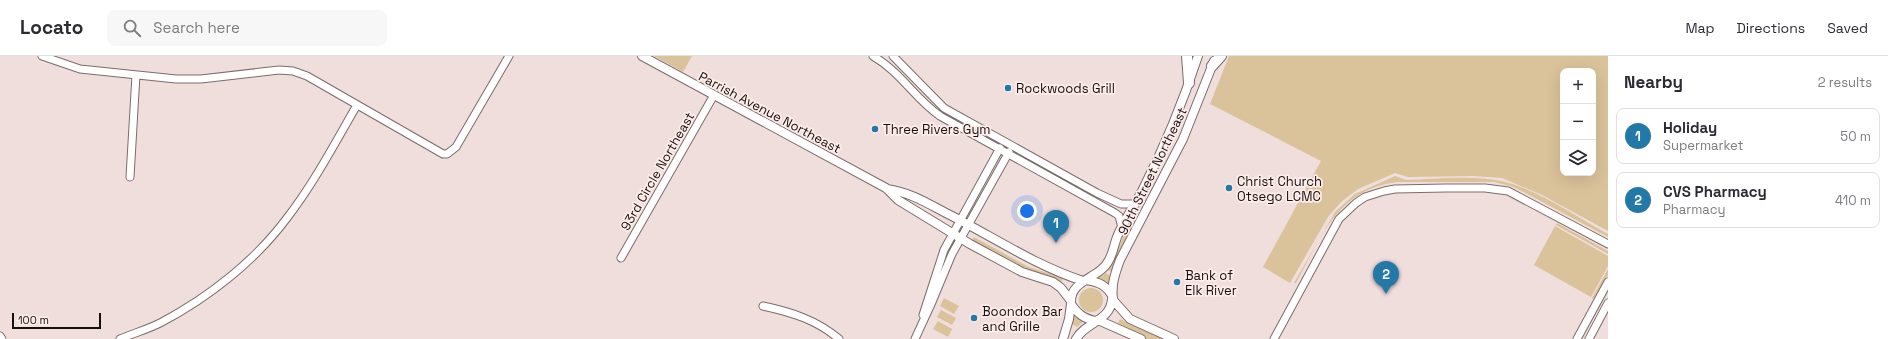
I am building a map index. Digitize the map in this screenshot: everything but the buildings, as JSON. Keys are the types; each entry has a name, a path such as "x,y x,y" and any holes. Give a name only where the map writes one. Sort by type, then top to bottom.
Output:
{"highway":[{"path":"1187,56 1189,83"},
{"path":"1212,66 1220,56"}],"main road":[{"name":"Parrish Avenue Northeast","path":"642,56 886,188 898,200 961,238 1022,272 1053,282 1061,288 1071,302"},
{"name":"90th Street Northeast","path":"1084,280 1099,273 1108,263 1122,228 1170,130 1198,56"},
{"name":"90th Street Northeast","path":"1113,299 1113,284 1120,260 1184,139 1216,56"},
{"name":"Parrish Avenue Northeast","path":"886,188 903,191 960,220 1036,262 1084,280"},
{"path":"1063,339 1075,290 1084,280 1099,282 1105,286 1113,299 1130,319 1174,339"},
{"path":"1076,339 1083,330 1109,311 1113,299"},
{"path":"1071,302 1082,317 1096,320 1141,339"}],"street":[{"path":"42,56 80,69 176,79 201,79 265,70 293,71 307,76 437,152 447,154 456,147 509,56"},
{"path":"873,56 893,70 930,110 1007,155 1115,213 1119,216 1122,228"},
{"path":"892,56 944,108 1108,199 1121,204 1134,204"},
{"path":"130,177 136,75"},
{"name":"93rd Circle Northeast","path":"621,258 714,95"},
{"path":"120,339 176,314 212,290 249,260 276,233 296,206 357,105"},
{"path":"919,331 926,300 938,264 960,220 1003,142"},
{"path":"915,339 952,254 1012,147"},
{"path":"1274,339 1339,219 1356,203 1373,195 1395,188 1485,188 1508,191 1608,244"},
{"path":"1577,339 1608,282"},
{"path":"1589,339 1608,303"},
{"path":"763,306 807,319 829,330 839,339"}],"shaded area":[{"path":"654,56 692,56 683,72"},
{"path":"1229,56 1608,56 1608,231 1542,195 1502,178 1473,176 1408,177 1395,173 1358,189 1341,202 1328,217 1290,283 1263,267 1321,161 1210,104"},
{"path":"1395,176 1406,180 1478,178 1501,181 1542,196 1608,234 1608,237 1514,187 1494,182 1396,182 1376,187 1359,195 1345,206 1333,218 1323,233 1296,283 1294,283 1335,212 1355,194"},
{"path":"1129,222 1135,225 1118,256 1112,272 1108,270 1113,263"},
{"path":"1557,223 1608,251 1608,254 1556,225"},
{"path":"1555,226 1608,256 1608,266 1591,297 1534,265"},
{"path":"974,237 1029,267 1063,278 1061,283 1007,260 972,240"},
{"path":"1608,269 1608,275 1595,299 1592,298"},
{"path":"1106,273 1110,276 1109,283 1107,284 1099,278"},
{"path":"1091,288 1096,289 1102,295 1102,305 1096,311 1091,312 1086,311 1080,305 1079,300 1080,295 1086,289"},
{"path":"944,298 959,306 954,314 940,306"},
{"path":"941,310 956,318 952,325 937,317"},
{"path":"1075,316 1083,322 1077,327 1072,324 1073,317"},
{"path":"1120,319 1164,339 1147,339 1118,323"},
{"path":"938,321 952,329 948,337 933,329"}],"place":[{"name":"Rockwoods Grill","path":"1008,88"},
{"name":"Three Rivers Gym","path":"875,129"},
{"name":"Christ Church Otsego LCMC","path":"1229,188"},
{"name":"Holiday","path":"1056,243"},
{"name":"Bank of Elk River","path":"1177,282"},
{"name":"CVS Pharmacy","path":"1386,294"},
{"name":"Boondox Bar and Grille","path":"974,318"}]}
